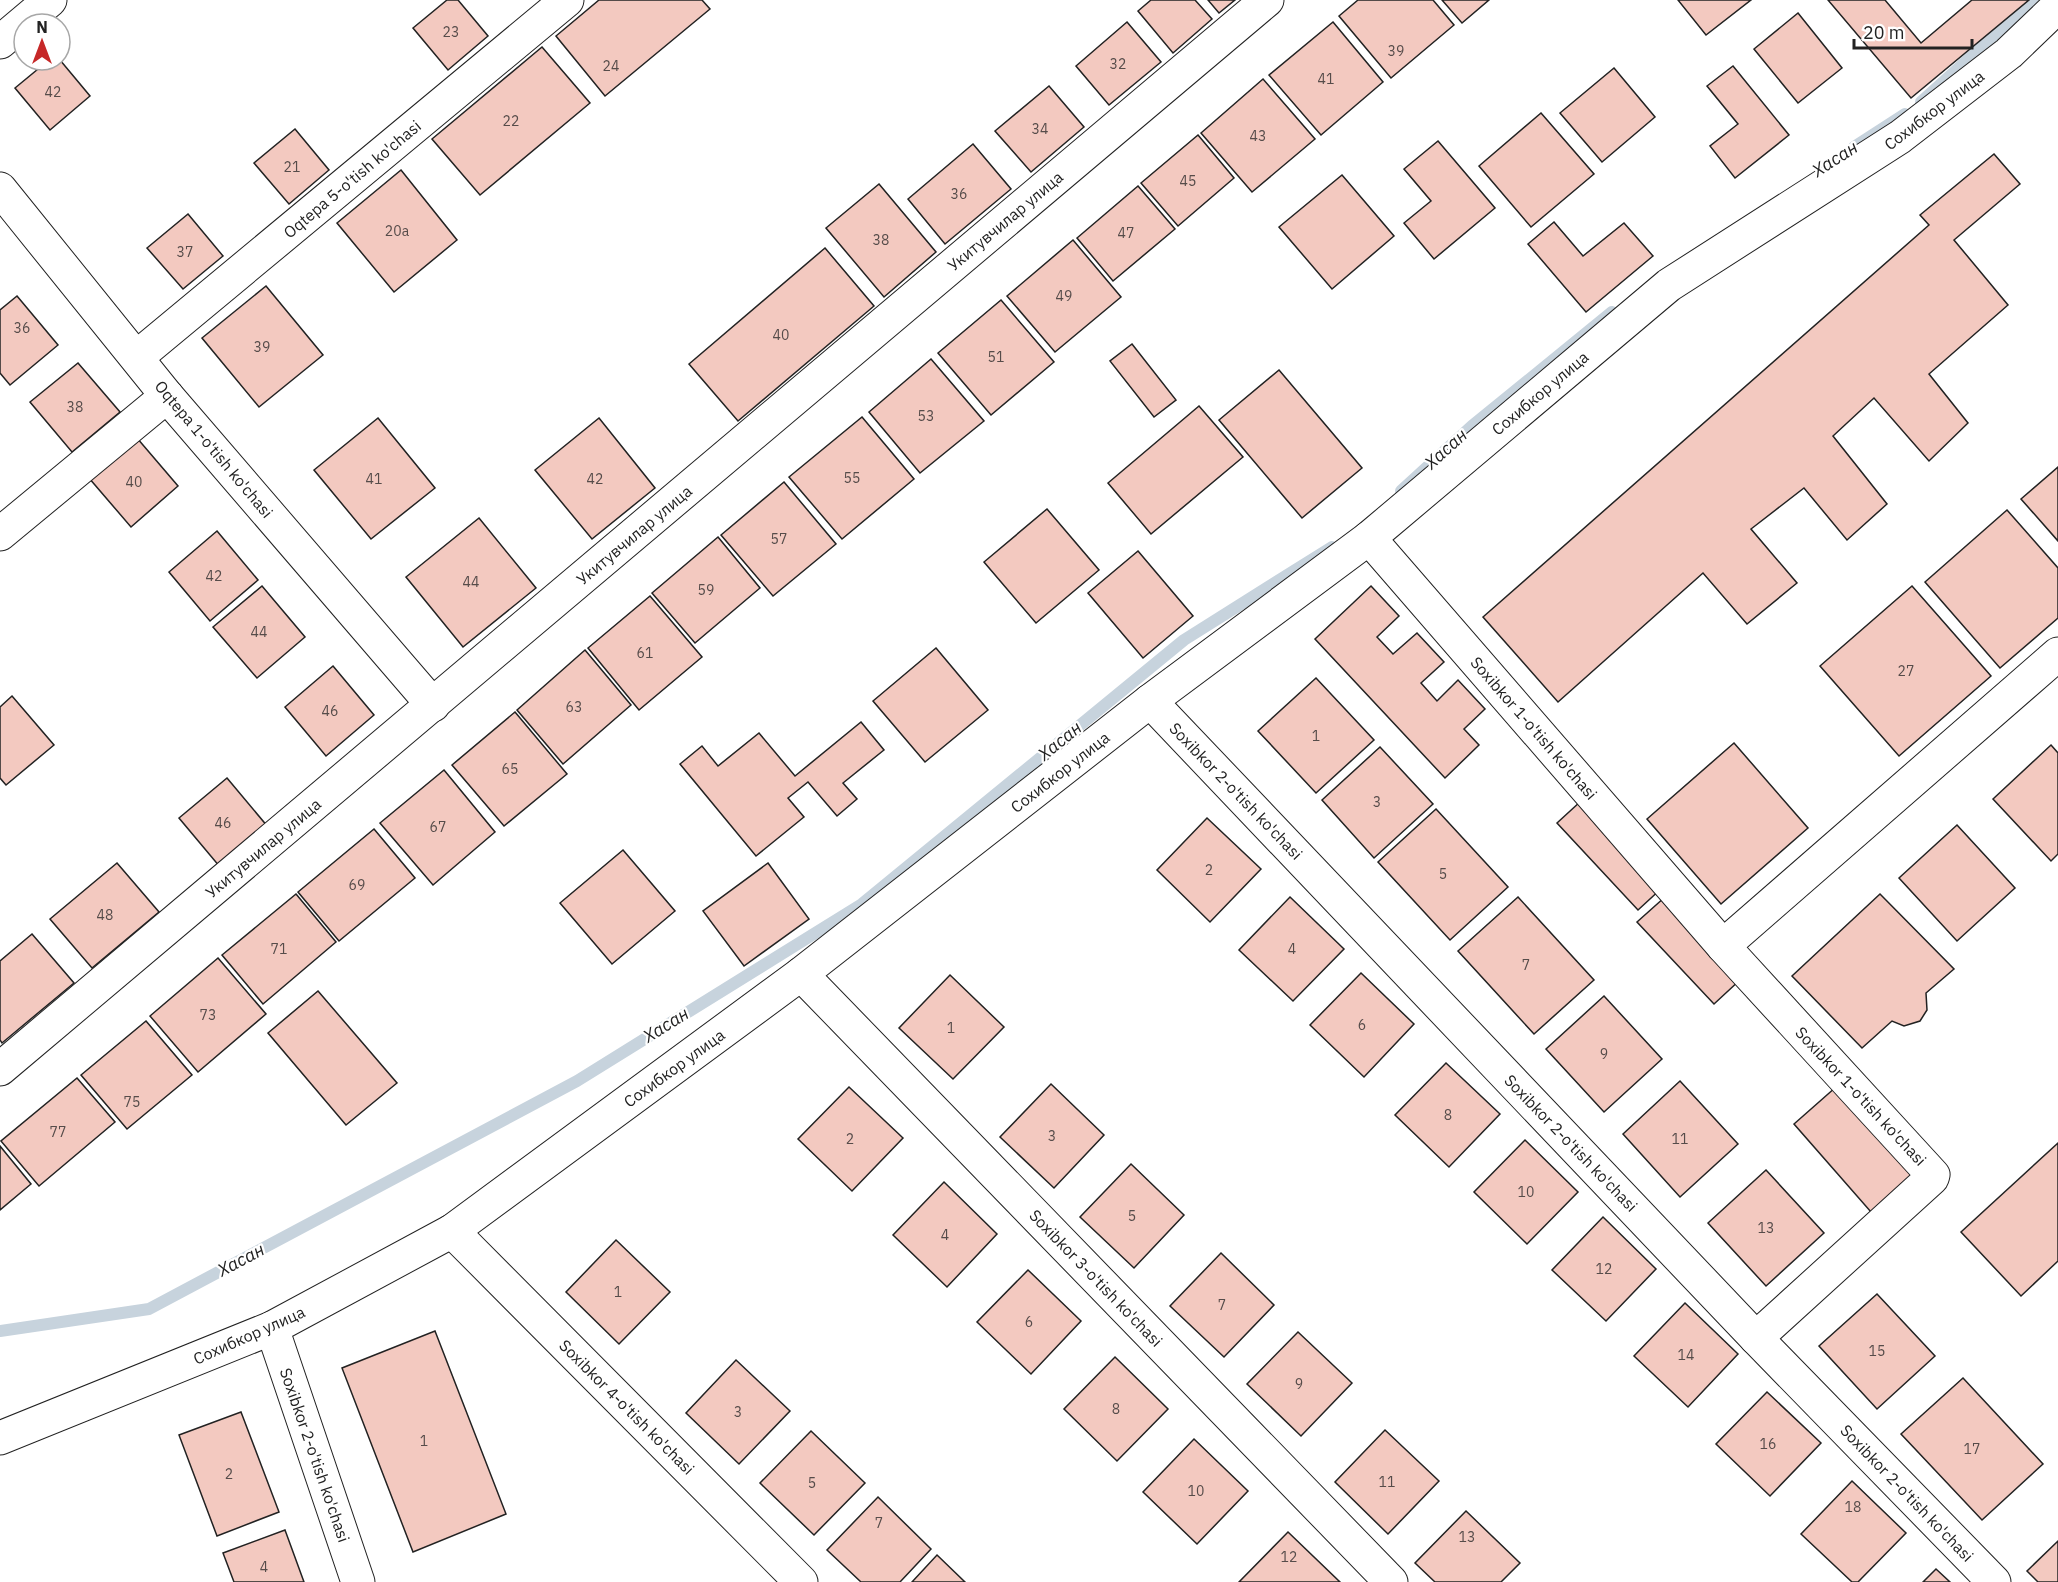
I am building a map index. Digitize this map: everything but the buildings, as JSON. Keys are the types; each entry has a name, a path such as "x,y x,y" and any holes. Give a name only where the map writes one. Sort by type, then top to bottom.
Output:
{"street":[{"path":"0,42 50,0"},
{"name":"Oqtepa 5-o'tish ko'chasi","path":"137,357 567,0"},
{"name":"Укитувчилар улица","path":"0,1069 1267,0"},
{"name":"Сохибкор улица","path":"0,1438 272,1328 453,1231 801,974 1150,701 1369,538 1669,285 1900,137 2009,53 2058,6"},
{"name":"Oqtepa 1-o'tish ko'chasi","path":"0,189 167,396 433,705"},
{"path":"0,534 167,396"},
{"name":"Soxibkor 1-o'tish ko'chasi","path":"1369,538 1723,946 1933,1175 1756,1338"},
{"path":"1723,946 2058,654"},
{"name":"Soxibkor 2-o'tish ko'chasi","path":"1150,701 1756,1338 1994,1582"},
{"name":"Soxibkor 3-o'tish ko'chasi","path":"801,974 1391,1582"},
{"name":"Soxibkor 4-o'tish ko'chasi","path":"453,1231 801,1582"},
{"name":"Soxibkor 2-o'tish ko'chasi","path":"272,1328 358,1582"}],"waterway":[{"name":"Хасан","path":"1921,102 2034,0"},
{"name":"Хасан","path":"1854,147 1905,114"},
{"name":"Хасан","path":"1401,491 1472,426 1612,312"},
{"name":"Хасан","path":"0,1331 149,1309 577,1081 862,904 1184,640 1332,547"}]}
